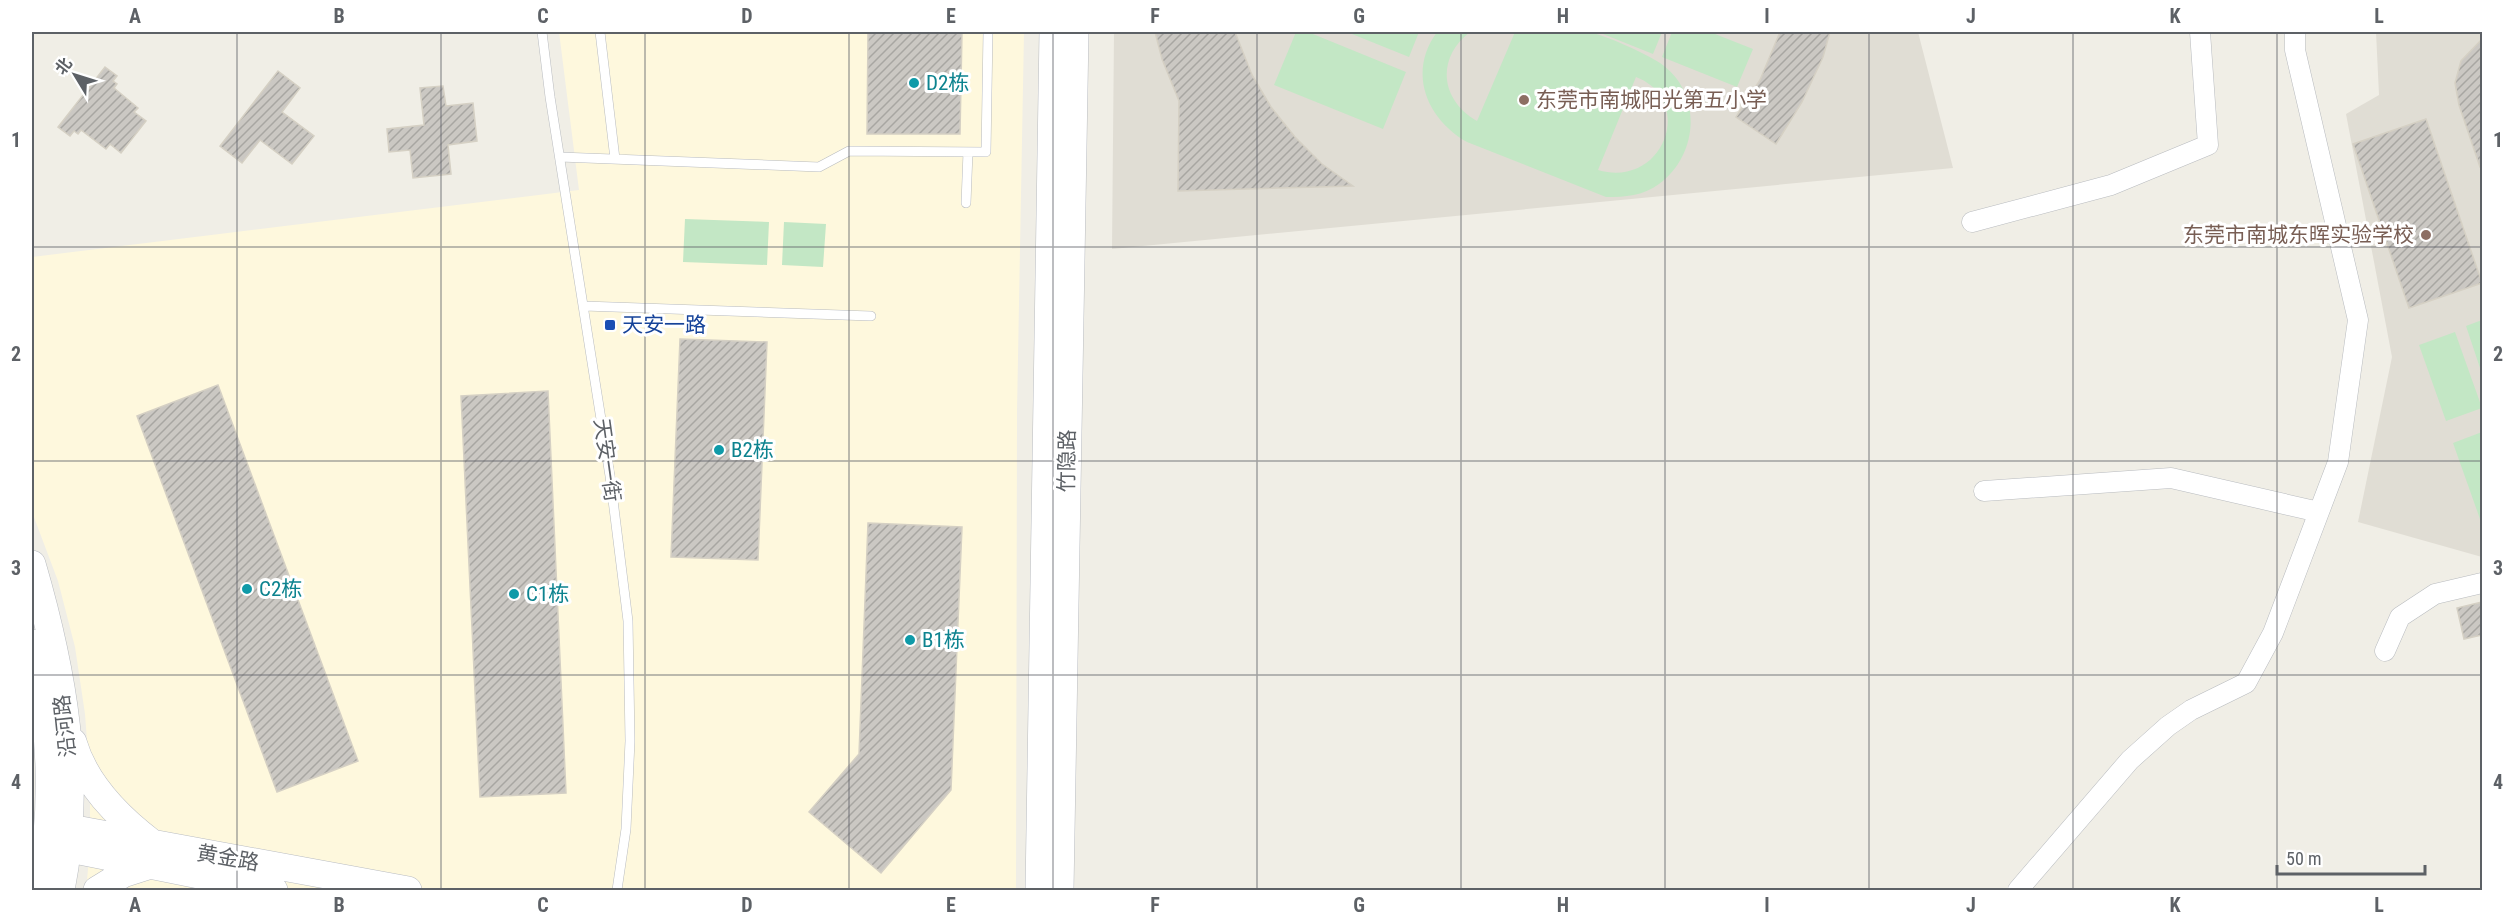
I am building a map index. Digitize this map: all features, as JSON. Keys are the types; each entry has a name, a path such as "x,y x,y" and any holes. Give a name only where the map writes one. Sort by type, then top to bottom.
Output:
{"street":[{"name":"竹隐路","path":"1039,891 1053,32"},
{"name":"竹隐路","path":"1060,891 1075,32"},
{"path":"1972,222 2111,185 2208,145 2200,32"},
{"path":"2018,891 2130,760 2168,726 2191,710 2246,683 2272,633 2338,462 2358,320 2308,113 2295,50 2295,32"},
{"path":"1984,491 2171,478 2319,512"},
{"name":"沿河路","path":"32,564 56,654 70,767 57,837 39,891"},
{"path":"2385,651 2400,616 2435,594 2482,583"},
{"name":"沿河路","path":"32,644 43,711 61,891"},
{"path":"64,708 77,756 99,792 151,856 97,891"},
{"name":"黄金路","path":"57,837 151,856 408,891"},
{"name":"黄金路","path":"151,856 274,891"}],"lane":[{"name":"天安一街","path":"542,32 610,476 628,621 630,741 626,829 617,891"},
{"path":"600,32 615,159"},
{"path":"560,157 819,167 849,151 986,152 988,32"},
{"path":"966,203 969,152"},
{"path":"584,306 871,316"}],"shaded area":[{"path":"559,32 1024,32 1017,412 1016,890 86,890 90,849 90,781 85,714 75,647 58,581 32,512 32,257 579,190"},
{"name":"东莞市南城阳光第五小学","path":"1114,32 1918,32 1953,168 1112,249"},
{"name":"东莞市南城东晖实验学校","path":"2376,32 2482,32 2482,557 2358,522 2392,357 2346,114 2379,95"}],"green space":[{"path":"1579,31 1604,36 1625,45 1660,63 1674,75 1684,90 1691,124 1682,157 1672,172 1653,188 1634,195 1606,197 1467,142 1441,121 1426,94 1423,63 1437,32 1470,32 1459,42 1452,54 1447,78 1456,102 1477,121 1515,32","holes":["1636,77 1654,88 1665,104 1668,122 1664,139 1655,155 1640,167 1621,172 1598,170"]},
{"path":"1296,32 1308,32 1406,72 1383,129 1274,85"},
{"path":"1347,32 1419,32 1409,57"},
{"path":"1598,32 1662,32 1653,54"},
{"path":"1672,32 1710,32 1753,49 1737,87 1662,57"},
{"path":"685,219 769,222 767,265 683,262"},
{"path":"784,222 826,224 823,267 782,265"},
{"path":"2482,320 2482,374 2466,326"},
{"path":"2455,332 2482,408 2446,421 2419,345"},
{"path":"2482,432 2482,518 2480,519 2453,443"}],"building":[{"name":"D2栋","path":"868,32 962,32 960,134 867,134"},
{"path":"1155,32 1235,32 1252,75 1271,107 1295,137 1322,164 1353,186 1178,191 1179,101 1162,59"},
{"path":"1780,32 1830,32 1823,57 1802,102 1776,144 1736,117 1760,80"},
{"path":"2482,39 2482,166 2480,167 2459,105 2455,83 2461,61"},
{"path":"105,67 117,76 113,81 117,84 114,88 138,108 134,112 146,121 121,153 110,144 106,149 81,130 78,134 74,131 70,136 58,127"},
{"path":"278,71 300,88 282,112 314,136 292,164 260,140 242,163 220,146"},
{"path":"443,86 446,106 473,103 477,141 448,145 451,174 413,178 410,150 389,152 387,129 424,125 420,88"},
{"path":"2426,119 2482,283 2409,308 2353,144"},
{"name":"B2栋","path":"680,339 767,342 758,560 671,557"},
{"name":"C2栋","path":"218,385 358,761 277,792 137,416"},
{"name":"C1栋","path":"548,391 566,793 480,797 461,396"},
{"name":"B1栋","path":"868,523 962,527 951,790 881,873 809,812 859,754"},
{"path":"2482,602 2482,635 2464,639 2457,608"}],"place":[{"name":"D2栋","path":"914,83"},
{"name":"东莞市南城阳光第五小学","path":"1524,100"},
{"name":"东莞市南城东晖实验学校","path":"2426,235"},
{"name":"天安一路","path":"610,325"},
{"name":"B2栋","path":"719,450"},
{"name":"C2栋","path":"247,589"},
{"name":"C1栋","path":"514,594"},
{"name":"B1栋","path":"910,640"}]}
